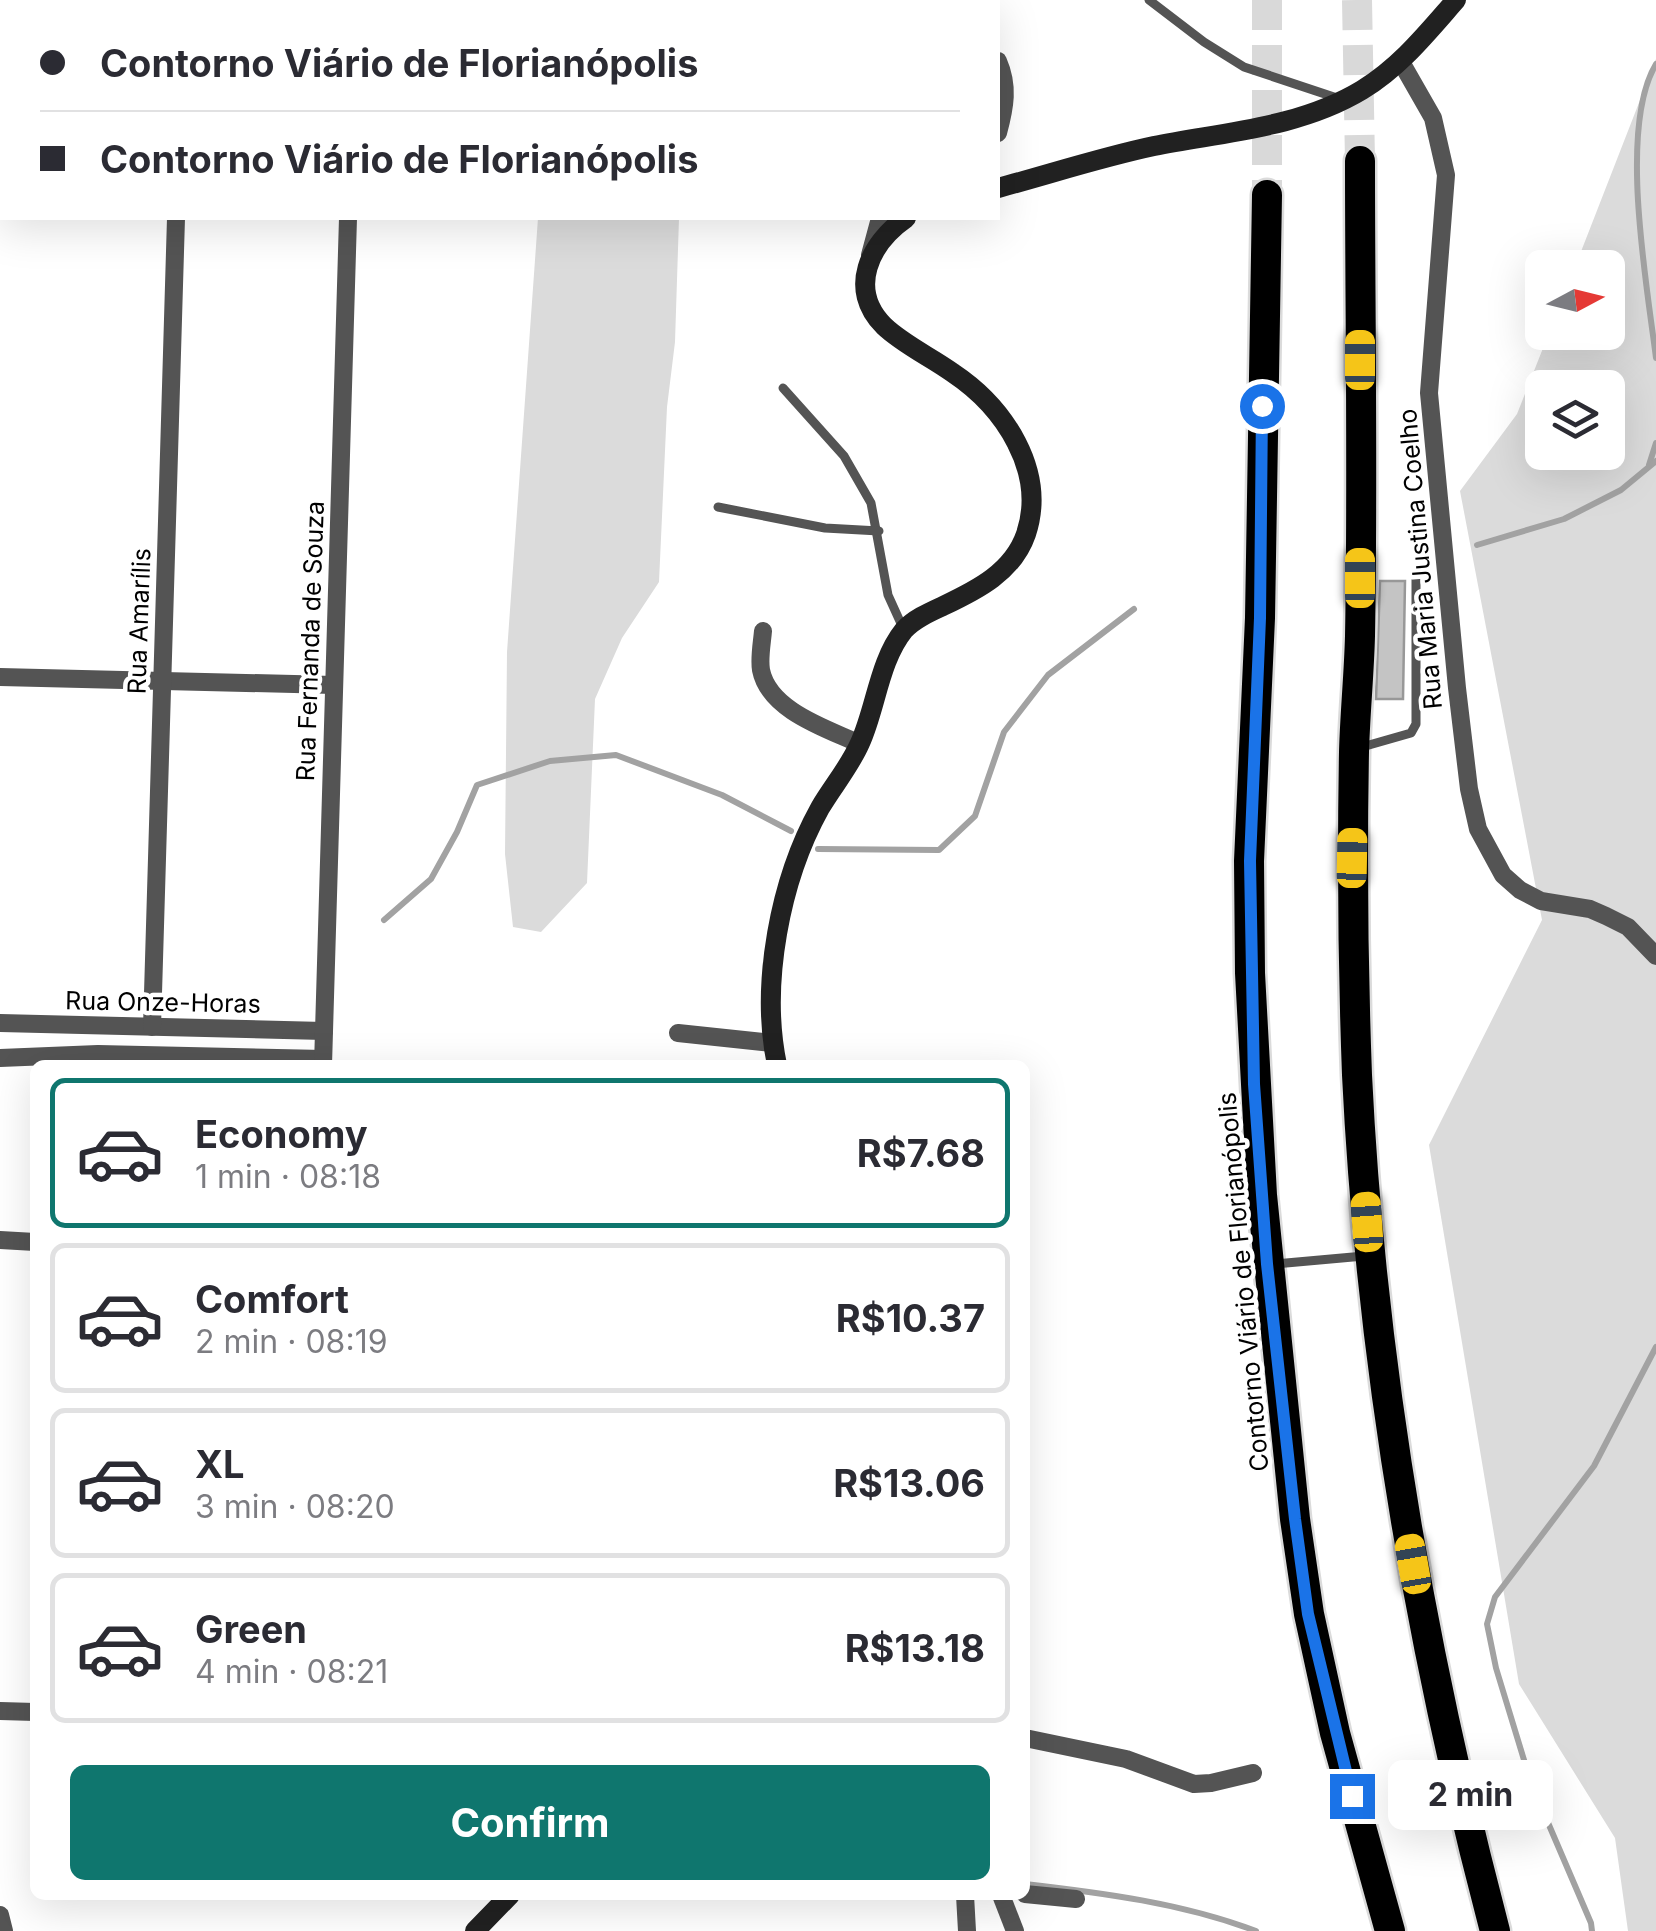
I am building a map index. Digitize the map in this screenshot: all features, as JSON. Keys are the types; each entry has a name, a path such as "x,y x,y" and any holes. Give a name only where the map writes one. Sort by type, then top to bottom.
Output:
{"highway":[{"path":"1360,161 1360,638 1354,748 1354,968 1370,1256 1386,1394 1419,1598 1458,1784 1495,1931"},
{"name":"Contorno Viário de Florianópolis","path":"1267,196 1260,618 1250,861 1254,1084 1267,1264 1308,1614 1334,1733 1390,1931"}],"street":[{"path":"1000,187 1150,147 1286,122 1360,92 1401,62 1456,0"},
{"name":"Rua Maria Justina Coelho","path":"1401,62 1432,118 1446,175 1429,393 1456,688 1478,829 1503,875 1520,890 1541,901 1590,909 1606,916 1628,928 1656,956"},
{"path":"1000,67 1006,103 1000,126"},
{"name":"Rua Amarílis","path":"152,1026 176,220"},
{"name":"Rua Fernanda de Souza","path":"323,1060 348,220"},
{"path":"776,1060 772,1043 772,964 810,830 860,744 893,648 904,631 928,613 973,592 1007,565 1026,533 1032,497 1030,472 1021,450 982,395 882,324 869,303 865,277 879,220"},
{"path":"870,256 891,228 903,220"},
{"path":"764,631 761,670 767,687 799,714 860,744"},
{"path":"0,677 334,685"},
{"name":"Rua Onze-Horas","path":"0,1023 324,1031"},
{"path":"678,1033 772,1043"},
{"path":"0,1058 171,1060"},
{"path":"0,1240 30,1242"},
{"path":"0,1711 30,1712"},
{"path":"1030,1739 1126,1759 1194,1784 1211,1784 1252,1773"},
{"path":"1030,1894 1076,1899"},
{"path":"475,1931 505,1900"},
{"path":"965,1900 967,1931"},
{"path":"1004,1900 1015,1931"},
{"path":"0,1916 4,1931"}],"lane":[{"path":"1150,0 1244,67 1342,99"},
{"path":"784,388 844,456 872,503 888,595 904,631"},
{"path":"718,507 825,528 879,531"},
{"path":"1354,748 1399,739 1411,734 1416,724 1416,572"},
{"path":"1267,1264 1370,1256"}],"shaded area":[{"path":"1656,59 1656,1931 1628,1931 1615,1838 1519,1684 1429,1145 1542,920 1460,491 1517,414 1525,394 1525,470 1625,470 1625,370 1534,370 1542,350 1625,350 1625,250 1582,250"},
{"path":"538,220 679,220 659,582 622,638 595,699 587,883 541,932 513,927 505,854 507,652"}],"building":[{"path":"1380,581 1405,581 1403,699 1376,699"}],"waterway":[{"path":"1656,64 1645,92 1637,165 1642,250 1656,358"},
{"path":"1649,465 1656,443"},
{"path":"1477,545 1564,519 1621,490 1656,461"},
{"path":"818,849 939,850 975,816 1004,732 1048,675 1134,609"},
{"path":"384,920 431,879 477,785 550,761 616,755 722,795 791,831"},
{"path":"1592,1931 1531,1783 1496,1668 1487,1624 1495,1597 1594,1466 1656,1347"},
{"path":"1030,1885 1171,1906 1256,1931"}],"tunnel":[{"path":"1267,0 1267,195"},
{"path":"1357,0 1360,161"}],"route":[{"path":"1262,406 1260,618 1250,861 1254,1084 1267,1264 1308,1614 1352,1796"}]}
